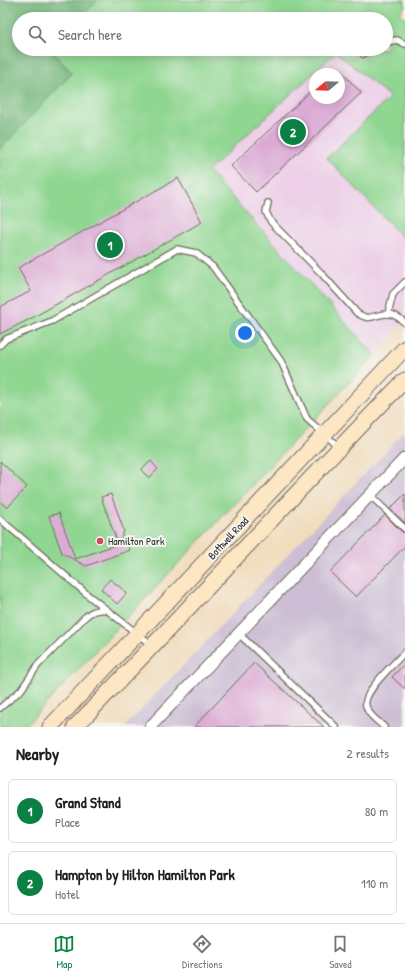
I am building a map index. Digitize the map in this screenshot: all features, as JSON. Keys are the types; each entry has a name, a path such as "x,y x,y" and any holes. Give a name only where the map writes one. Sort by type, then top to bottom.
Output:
{"main road":[{"name":"Bothwell Road","path":"50,727 405,348"},
{"name":"Bothwell Road","path":"75,727 405,380"}],"street":[{"path":"150,727 405,458"}],"lane":[{"path":"393,41 398,40 405,44"},
{"path":"268,203 266,212 271,222 322,274 357,313 363,317 369,318 388,314 405,323"},
{"path":"0,345 6,339 52,321 177,249 196,253 213,267 281,361 307,419 339,448"},
{"path":"388,314 393,294 405,282"},
{"path":"370,495 405,529"},
{"path":"0,519 89,596 153,646"},
{"path":"0,708 21,690 38,666 90,612 107,610"},
{"path":"238,633 336,727"},
{"path":"384,727 368,710 365,704 373,686 405,652"}],"shaded area":[{"path":"332,56 341,56 390,97 327,158 405,240 405,320 375,355 208,171 309,77 309,104 345,104 345,68 319,68"},
{"path":"405,431 405,727 125,727"}],"green space":[{"path":"0,0 98,0 85,12 12,12 12,56 56,56 72,73 0,149"},
{"name":"Hamilton Park","path":"98,0 405,0 405,7 400,12 405,17 405,240 327,158 390,97 341,56 393,56 393,12 85,12"},
{"name":"Hamilton Park","path":"56,56 332,56 319,68 309,68 309,77 208,171 375,355 24,727 0,727 0,149 72,73"}],"building":[{"path":"345,76 361,93 256,192 231,166 309,93 309,104 345,104"},
{"path":"178,178 202,222 32,318 0,334 0,307 31,291 18,268"},
{"path":"0,461 27,487 7,508 0,501"},
{"path":"151,461 158,469 149,478 141,470"},
{"path":"111,494 124,531 119,544 127,541 130,550 86,566 62,553 49,516 59,513 75,559 118,544 101,497"},
{"path":"405,494 405,523 390,509"},
{"path":"385,515 402,532 405,533 405,546 356,597 330,572"},
{"path":"110,579 127,593 117,604 101,589"},
{"path":"254,663 324,727 194,727"},
{"path":"405,663 405,689 392,677"}],"place":[{"name":"Hampton by Hilton Hamilton Park","path":"293,132"},
{"name":"Grand Stand","path":"110,245"},
{"name":"Hamilton Park","path":"100,541"}]}
